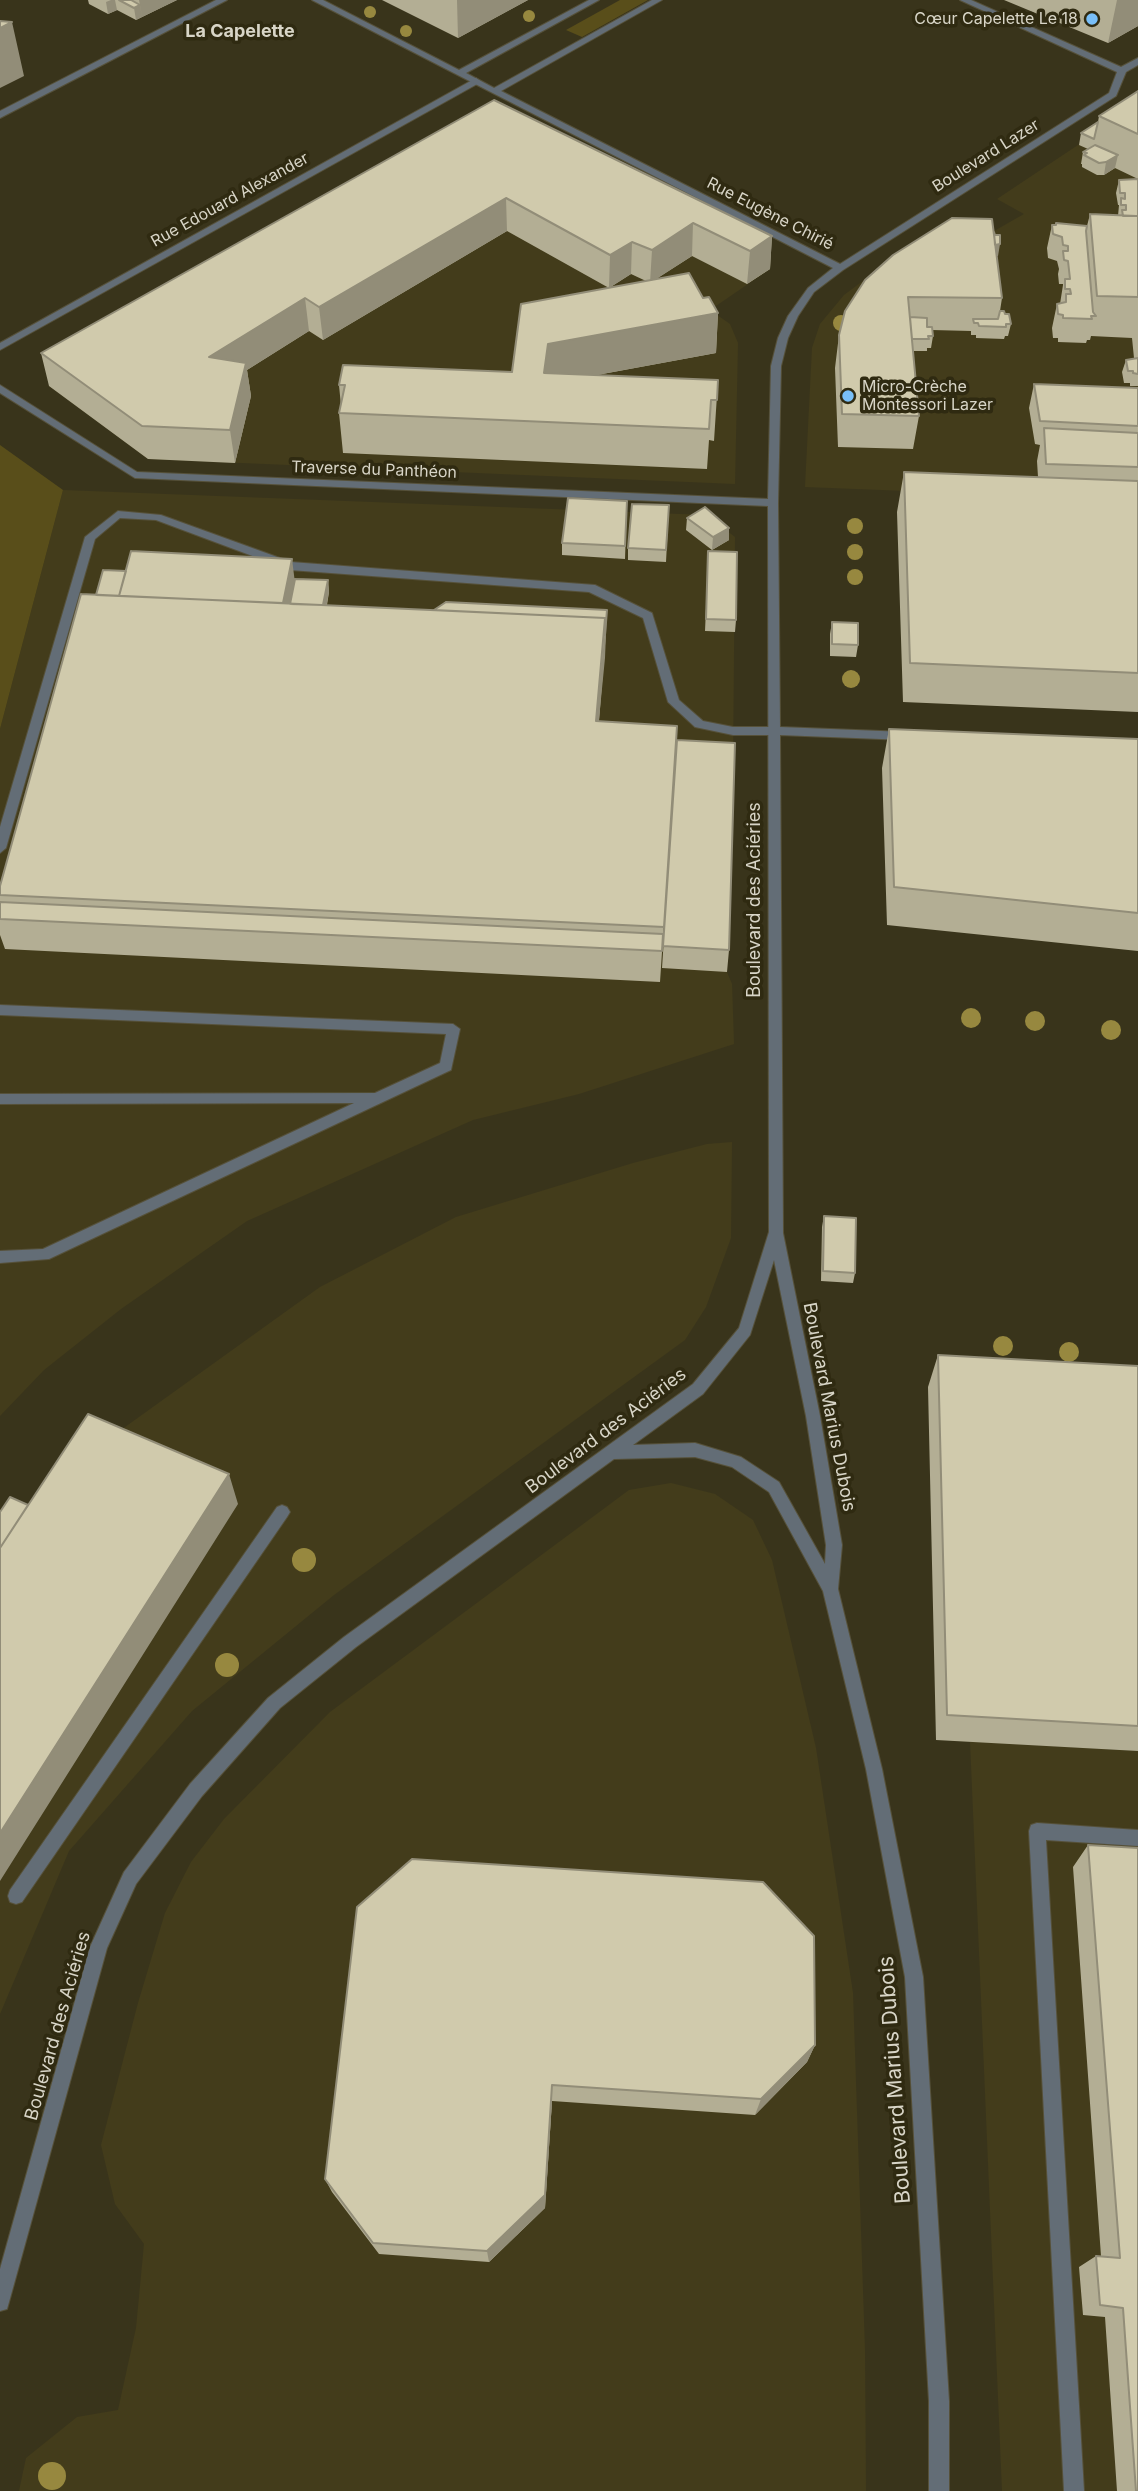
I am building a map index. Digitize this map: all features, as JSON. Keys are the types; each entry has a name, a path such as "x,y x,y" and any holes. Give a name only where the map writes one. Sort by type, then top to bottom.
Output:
{"street":[{"path":"0,115 223,0"},
{"name":"Rue Eugène Chirié","path":"316,0 840,268 811,290 793,316 783,338 776,366 773,503 774,731"},
{"path":"459,73 595,0"},
{"path":"495,91 658,0"},
{"path":"964,0 1122,71"},
{"name":"Boulevard Lazer","path":"840,268 1113,94 1122,71 1138,61"},
{"name":"Rue Edouard Alexander","path":"0,347 477,81"},
{"name":"Traverse du Panthéon","path":"0,388 135,475 773,503"},
{"path":"0,848 90,537 118,514 157,517 290,566 591,587 648,616 674,702 699,724 733,731 924,737"},
{"name":"Boulevard des Aciéries","path":"0,2302 99,1947 130,1878 196,1790 274,1703 351,1642 698,1389 745,1331 776,1232 774,731"},
{"path":"0,1010 453,1029 446,1066 44,1255 0,1257"},
{"path":"0,1099 380,1098"},
{"name":"Boulevard Marius Dubois","path":"776,1232 813,1416 834,1545 830,1589"},
{"name":"Boulevard Marius Dubois","path":"611,1452 695,1450 736,1462 774,1487 830,1589 874,1769 915,1977 939,2401 939,2491"},
{"path":"16,1896 282,1512"},
{"path":"1074,2491 1037,1831 1138,1838"}],"shaded area":[{"path":"620,0 648,0 582,37 566,30"},
{"path":"1138,105 1138,500 805,487 812,348 820,324 844,295 875,272 973,243 1024,214 997,199"},
{"path":"495,132 770,269 710,310 730,324 738,343 735,484 148,459 49,386"},
{"path":"0,445 63,490 0,729"},
{"path":"63,490 706,515 735,537 733,765 727,972 732,984 734,1044 579,1094 473,1120 247,1221 121,1309 44,1370 0,1416 0,729"},
{"path":"732,1142 731,1238 706,1307 685,1340 334,1595 192,1711 69,1851 0,2014 0,1543 100,1445 320,1287 456,1217 633,1163 707,1144"},
{"path":"671,1483 715,1494 753,1520 772,1560 816,1748 853,1993 865,2350 866,2491 19,2491 26,2458 77,2417 118,2410 136,2328 144,2244 115,2204 101,2145 165,1913 191,1862 224,1819 330,1712 629,1490"},
{"path":"970,1741 1138,1751 1138,2491 1002,2491"}],"building":[{"path":"119,0 131,0 140,5 134,8"},
{"path":"0,21 12,22 0,28"},
{"path":"1138,91 1138,134 1099,116"},
{"path":"494,100 772,236 750,251 693,223 652,250 632,242 610,255 506,198 319,307 305,298 209,357 246,363 230,430 142,426 41,353"},
{"path":"1098,122 1094,139 1081,133"},
{"path":"1095,145 1118,155 1099,163 1083,152"},
{"path":"1138,179 1138,216 1123,216 1122,210 1126,210 1126,205 1121,205 1121,198 1125,199 1125,193 1120,193 1119,180"},
{"path":"1090,214 1138,216 1138,297 1097,296"},
{"path":"952,218 992,219 1002,298 908,297 919,416 842,414 839,335 845,311 865,280 893,255"},
{"path":"1056,223 1087,226 1093,312 1096,316 1091,316 1092,319 1063,318 1063,315 1058,314 1057,304 1066,302 1066,294 1071,294 1070,289 1065,289 1065,279 1070,279 1068,261 1064,260 1063,251 1068,251 1068,246 1063,245 1062,237 1053,234 1052,225"},
{"path":"994,232 995,235 1000,235 1000,244 995,245"},
{"path":"689,273 703,298 709,297 718,313 548,344 544,373 718,380 717,400 711,400 709,429 339,413 345,385 339,385 343,365 512,372 521,304"},
{"path":"1000,311 1009,314 1011,324 1006,324 1006,327 979,326 974,323 973,319 998,319"},
{"path":"910,317 927,318 927,327 932,327 933,336 928,336 929,339 912,339"},
{"path":"1138,358 1138,374 1128,371 1126,360"},
{"path":"1034,384 1138,388 1138,426 1040,421"},
{"path":"1044,428 1138,433 1138,467 1046,464"},
{"path":"904,472 1138,481 1138,673 910,663"},
{"path":"568,498 627,501 625,546 562,543"},
{"path":"632,504 669,505 666,550 628,548"},
{"path":"705,507 729,528 713,537 687,518"},
{"path":"131,551 292,559 283,603 119,596"},
{"path":"708,551 737,552 736,620 706,619"},
{"path":"103,570 126,571 119,596 96,595"},
{"path":"295,579 328,580 323,605 290,604"},
{"path":"81,594 605,618 596,721 677,726 664,927 0,895 0,886"},
{"path":"446,602 607,610 605,635 605,618 434,610"},
{"path":"832,622 858,623 858,645 832,644"},
{"path":"889,729 1138,739 1138,913 894,887"},
{"path":"677,740 735,743 729,950 663,946"},
{"path":"0,902 663,934 662,951 0,919"},
{"path":"824,1216 856,1218 855,1273 823,1271"},
{"path":"938,1355 1138,1366 1138,1726 947,1715"},
{"path":"88,1414 229,1474 0,1833 0,1548"},
{"path":"10,1497 28,1505 0,1548 0,1512"},
{"path":"1088,1845 1138,1848 1138,2491 1123,2308 1100,2305 1096,2256 1120,2258"},
{"path":"412,1859 763,1882 814,1936 815,2045 761,2099 552,2085 545,2195 487,2251 373,2243 325,2179 357,1907"}],"place":[{"name":"Cœur Capelette Le 18","path":"1092,19"},
{"name":"Micro-Crèche Montessori Lazer","path":"848,396"}],"district":[{"name":"La Capelette","path":"240,32"}]}
